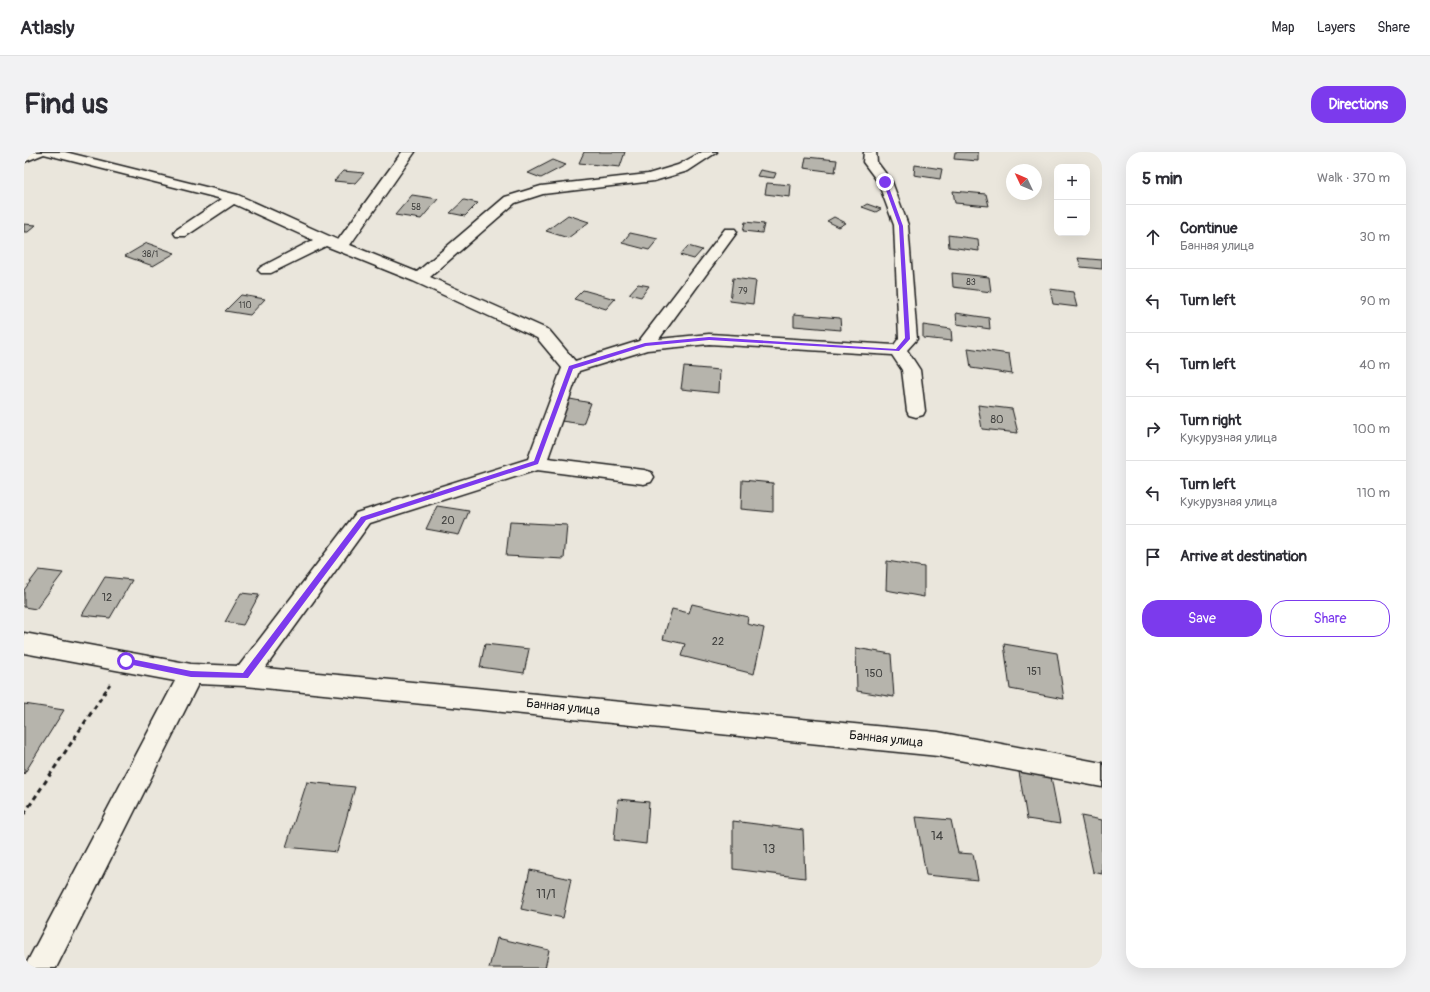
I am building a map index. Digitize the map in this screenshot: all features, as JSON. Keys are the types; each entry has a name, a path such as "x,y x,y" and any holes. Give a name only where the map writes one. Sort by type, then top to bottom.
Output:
{"street":[{"path":"24,158 39,152"},
{"path":"49,152 81,156 233,198 325,240 419,278 543,334 571,368"},
{"path":"341,246 409,152"},
{"path":"419,278 510,200 540,190 649,178 683,168 711,152"},
{"path":"870,152 870,162 885,182 901,226 908,339 898,350"},
{"path":"181,233 233,198"},
{"path":"645,345 730,232"},
{"path":"266,270 325,240"},
{"path":"571,368 645,345 709,339 898,350"},
{"path":"898,350 911,370 916,411"},
{"path":"536,463 571,368"},
{"path":"245,676 363,518 536,463 644,477"},
{"name":"Банная улица","path":"24,643 191,674 245,676 938,744 1102,775"},
{"path":"40,968 191,674"}],"path":[{"path":"24,814 126,661"}],"building":[{"path":"584,152 625,152 620,167 579,163"},
{"path":"955,152 978,152 978,161 954,159"},
{"path":"806,157 837,160 835,172 804,168"},
{"path":"553,160 566,165 541,178 528,173"},
{"path":"915,165 942,169 940,179 914,175"},
{"path":"760,170 776,173 774,178 757,176"},
{"path":"343,171 364,173 355,183 334,181"},
{"path":"767,183 791,185 790,197 765,194"},
{"path":"953,191 986,194 989,206 955,203"},
{"path":"412,195 438,199 421,219 395,215"},
{"path":"464,200 478,203 465,216 450,213"},
{"path":"867,204 881,209 876,212 862,207"},
{"path":"568,215 589,222 568,238 546,231"},
{"path":"834,217 846,223 839,227 827,221"},
{"path":"745,222 764,224 762,233 743,231"},
{"path":"24,224 36,225 28,232 24,232"},
{"path":"630,233 658,239 649,250 622,243"},
{"path":"948,235 978,239 979,251 949,247"},
{"path":"147,243 175,253 153,266 125,256"},
{"path":"688,246 702,250 694,259 680,255"},
{"path":"1078,258 1102,260 1102,269 1081,267"},
{"path":"952,273 989,277 991,292 953,287"},
{"path":"733,278 756,281 753,304 730,301"},
{"path":"638,284 649,286 641,297 629,294"},
{"path":"1050,289 1073,292 1077,307 1053,304"},
{"path":"583,290 615,299 606,309 574,299"},
{"path":"241,295 265,299 250,315 225,311"},
{"path":"956,313 989,318 990,329 957,324"},
{"path":"794,314 840,318 841,330 794,326"},
{"path":"923,325 951,329 952,341 923,338"},
{"path":"968,348 1009,354 1012,374 971,368"},
{"path":"684,367 720,370 719,393 681,389"},
{"path":"570,399 591,403 583,424 561,421"},
{"path":"978,405 1012,409 1018,433 982,429"},
{"path":"742,480 773,483 773,512 741,509"},
{"path":"437,506 469,511 459,535 426,529"},
{"path":"510,522 567,525 564,559 506,556"},
{"path":"887,561 924,567 924,597 886,590"},
{"path":"39,570 63,573 36,609 24,607 24,590"},
{"path":"105,577 132,580 110,618 82,615"},
{"path":"241,593 259,595 243,625 225,622"},
{"path":"692,604 748,617 747,624 764,628 754,674 681,656 685,644 663,639 672,609 689,613"},
{"path":"485,644 529,649 524,673 480,667"},
{"path":"1004,644 1057,653 1064,699 1010,689"},
{"path":"856,648 891,654 894,697 857,691"},
{"path":"24,704 64,710 24,774"},
{"path":"1019,772 1051,777 1060,824 1027,819"},
{"path":"307,782 355,787 337,852 286,847"},
{"path":"618,799 649,802 646,844 614,840"},
{"path":"1081,816 1102,820 1102,874 1093,872"},
{"path":"916,817 951,820 958,853 973,854 978,880 926,875"},
{"path":"733,821 803,830 805,878 733,869"},
{"path":"530,870 571,879 563,918 521,909"},
{"path":"497,938 549,950 545,968 489,968"}],"route":[{"path":"126,661 191,674 245,676 363,518 536,463 571,368 645,345 709,339 898,350 908,339 901,226 885,182"}]}
